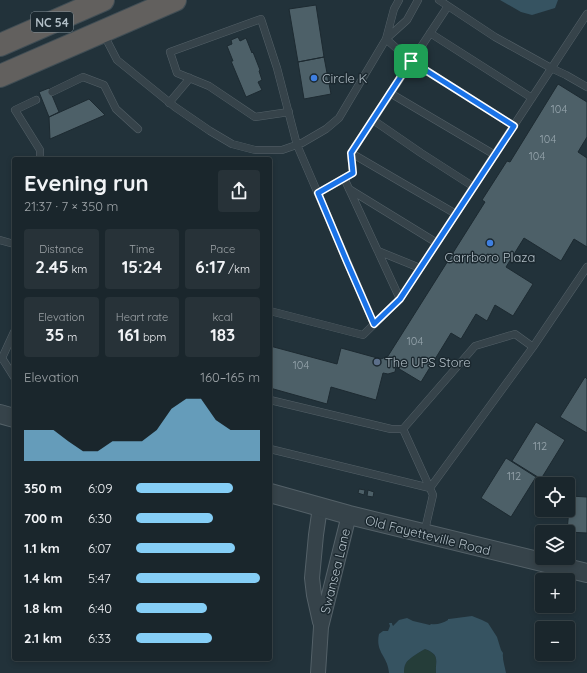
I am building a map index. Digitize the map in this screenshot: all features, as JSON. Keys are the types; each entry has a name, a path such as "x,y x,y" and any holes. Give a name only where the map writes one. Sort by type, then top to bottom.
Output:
{"highway":[{"name":"NC 54","path":"0,45 104,0"},
{"name":"NC 54","path":"0,76 174,0"}],"street":[{"path":"0,414 12,417"},
{"name":"Old Fayetteville Road","path":"272,494 424,534 587,573"},
{"name":"Swansea Lane","path":"320,507 312,578 321,627"},
{"name":"Swansea Lane","path":"318,673 321,627 349,515"}],"lane":[{"path":"102,31 117,60 169,102 210,131 232,144 255,150 282,150 302,143 326,129 338,118 386,39 394,9 399,0"},
{"path":"386,39 407,20 418,0"},
{"path":"439,0 495,37 566,74 587,87"},
{"path":"318,193 353,173 351,153 448,6"},
{"path":"272,312 363,335 400,299 587,14"},
{"path":"289,112 255,117 209,86 177,73 170,52 261,19 277,68 289,112 297,144 374,324"},
{"path":"430,33 532,98"},
{"path":"386,39 411,61 514,126"},
{"path":"52,92 83,77 97,82 104,86 116,109 138,130"},
{"path":"169,102 190,78"},
{"path":"390,93 495,155"},
{"path":"36,100 15,110 40,150 40,157"},
{"path":"373,120 474,187"},
{"path":"351,153 456,214"},
{"path":"344,178 400,299"},
{"path":"349,189 436,243"},
{"path":"0,240 12,243"},
{"path":"378,251 420,268"},
{"path":"430,488 533,347 587,267"},
{"path":"272,400 391,429 403,429 475,346 515,334 533,347"},
{"path":"12,336 2,358 12,374"},
{"path":"403,429 433,494 424,534"},
{"path":"272,449 430,488"}],"green space":[{"path":"425,649 433,654 436,659 436,673 404,673 404,667 407,661"}],"water":[{"path":"500,0 558,0 555,8 532,15 521,12"},
{"path":"472,616 488,623 497,637 503,653 506,673 436,673 435,656 430,651 425,649 407,661 404,667 404,673 389,673 388,667 380,650 378,640 379,634 383,631 388,631 390,626 389,623 392,623 393,626 399,620 407,618 430,625 442,623 448,619"}],"building":[{"path":"316,5 324,57 298,62 289,9"},
{"path":"238,37 240,41 246,38 260,70 262,80 258,82 262,90 246,97 231,61 233,61 227,46 232,44 231,40"},
{"name":"Circle K","path":"324,57 331,94 304,99 298,62"},
{"name":"Carrboro Plaza","path":"558,84 587,102 587,137 578,152 587,158 587,247 574,239 561,261 524,238 506,267 533,284 513,316 495,305 487,321 476,314 461,339 451,333 421,382 396,367 395,372 388,374 383,373 376,400 331,387 327,404 272,389 272,347 337,364 341,348 381,359 388,356 485,202 482,200 507,161 510,162"},
{"path":"49,88 59,112 49,117 39,92"},
{"path":"89,99 105,115 50,139 49,117"},
{"path":"585,377 587,379 587,433 560,417"},
{"path":"536,422 565,440 542,477 538,477 512,461"},
{"path":"506,458 536,477 511,517 481,498"},
{"path":"359,489 365,490 364,495 358,493"},
{"path":"368,490 374,492 373,497 367,496"},
{"path":"575,496 587,497 587,533 575,532 575,525 568,525 568,517 575,517"}],"place":[{"name":"Circle K","path":"314,78"},
{"name":"Carrboro Plaza","path":"490,243"},
{"name":"The UPS Store","path":"377,362"}],"route":[{"path":"411,61 514,126 400,299 374,324 318,193 353,173 351,153 411,61"}]}
